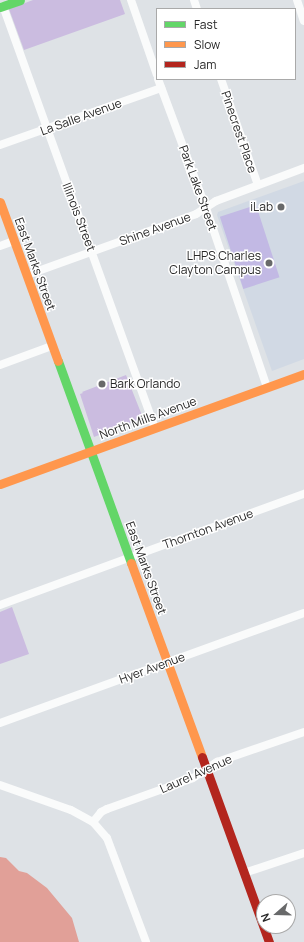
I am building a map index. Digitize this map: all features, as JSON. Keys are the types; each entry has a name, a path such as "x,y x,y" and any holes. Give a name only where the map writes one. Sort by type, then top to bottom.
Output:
{"street":[{"path":"2,7 20,0"},
{"path":"132,0 156,72"},
{"path":"297,0 304,21"},
{"name":"Illinois Street","path":"2,7 92,251 155,428"},
{"name":"Park Lake Street","path":"158,80 206,208 268,387"},
{"name":"Pinecrest Place","path":"221,80 258,185"},
{"name":"La Salle Avenue","path":"0,145 161,88"},
{"name":"Shine Avenue","path":"27,275 196,214 216,201 304,168"},
{"name":"East Marks Street","path":"0,202 269,942"},
{"path":"0,246 14,241"},
{"path":"0,365 52,346"},
{"path":"302,375 304,385"},
{"name":"North Mills Avenue","path":"0,484 302,375"},
{"name":"Thornton Avenue","path":"0,605 304,494"},
{"name":"Hyer Avenue","path":"0,723 304,613"},
{"name":"Laurel Avenue","path":"93,822 101,812 107,809 193,778 217,762 304,732"},
{"path":"0,785 71,810 93,822 107,838 146,942"},
{"path":"244,874 304,853"}],"shaded area":[{"path":"33,0 120,0 125,14 24,50 9,9"},
{"name":"LHPS Charles Clayton Campus","path":"304,181 304,359 272,371 217,215 218,212"},
{"path":"256,205 279,277 243,289 220,217"},
{"path":"126,375 143,418 94,437 80,394"},
{"path":"12,607 29,654 0,664 0,612"},
{"path":"0,857 6,858 19,871 27,873 47,888 72,918 79,942 0,942"}],"traffic: fast":[{"path":"0,7 20,0"},
{"path":"58,361 131,563"}],"traffic: slow":[{"path":"0,202 58,361"},
{"path":"0,484 304,374"},
{"path":"131,563 202,757"}],"traffic: jam":[{"path":"202,757 269,942"}],"place":[{"name":"iLab","path":"281,207"},
{"name":"LHPS Charles Clayton Campus","path":"269,263"},
{"name":"Bark Orlando","path":"102,384"}]}
